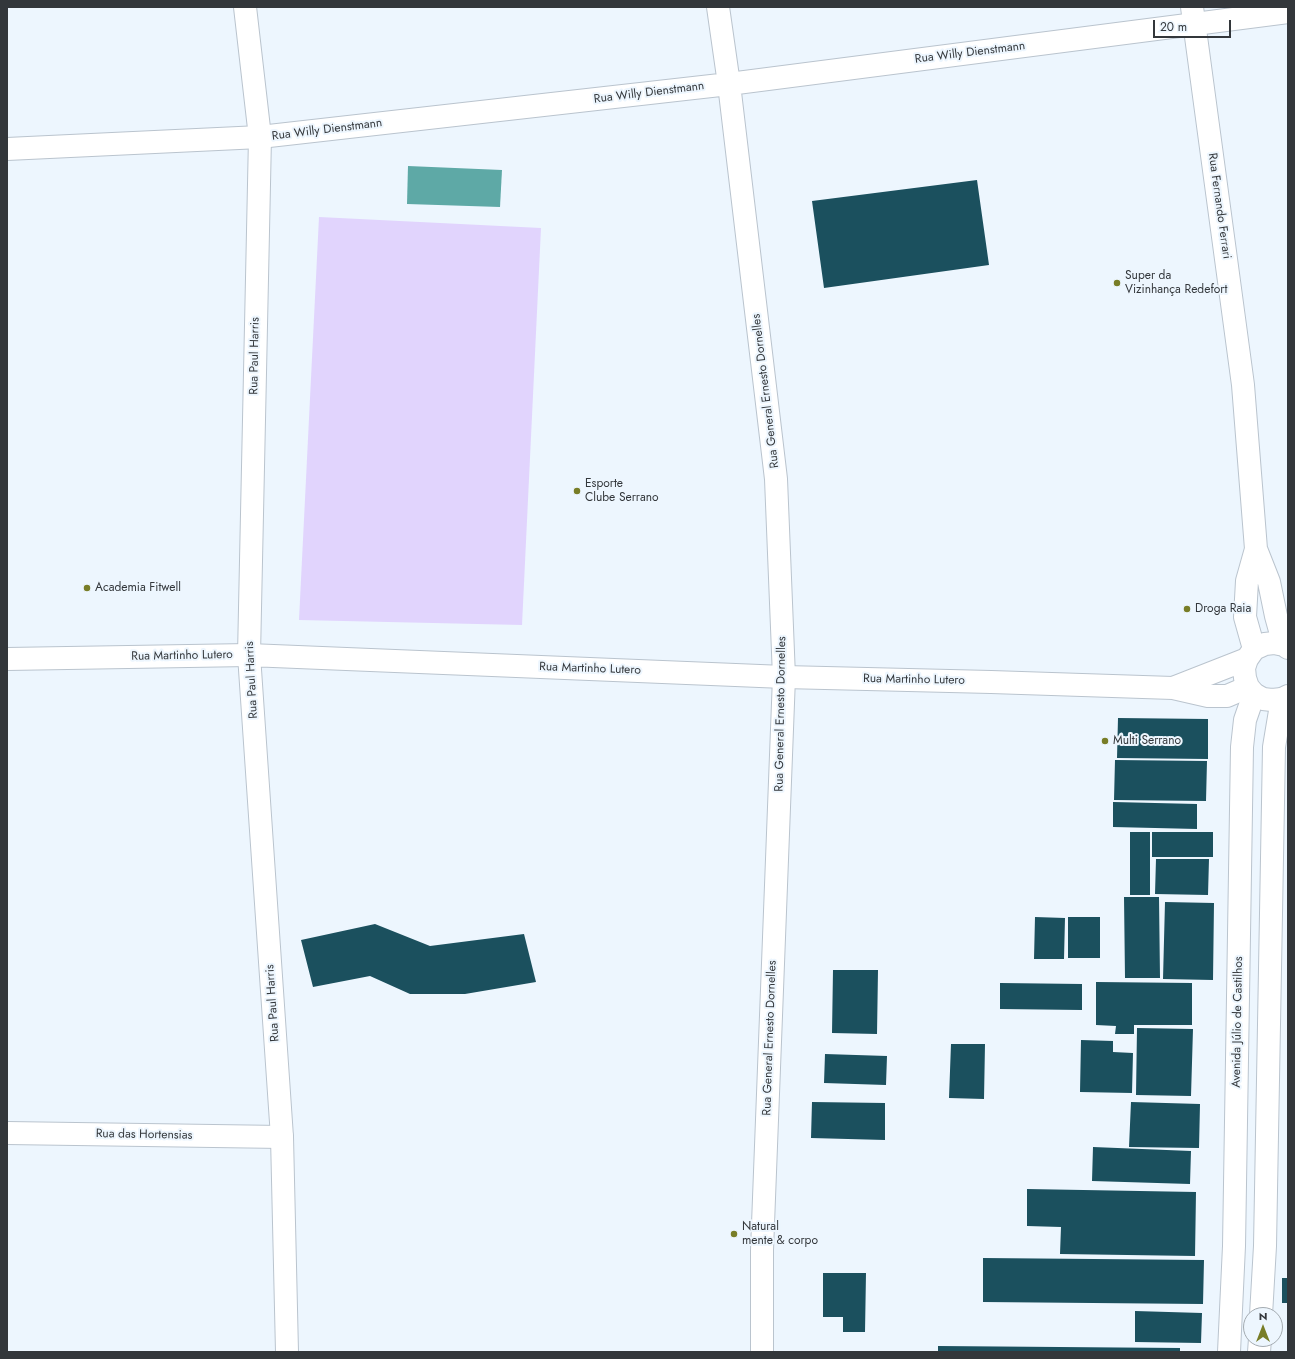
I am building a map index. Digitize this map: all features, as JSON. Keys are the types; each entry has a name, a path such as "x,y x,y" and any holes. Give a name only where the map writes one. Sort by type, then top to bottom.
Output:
{"street":[{"name":"Rua Paul Harris","path":"245,7 260,137 249,655 282,1137 287,1352"},
{"name":"Rua General Ernesto Dornelles","path":"718,7 729,84 776,478 784,677 762,1250 762,1352"},
{"name":"Rua Willy Dienstmann","path":"7,150 260,137 729,84 1194,16 1288,12"},
{"name":"Rua Fernando Ferrari","path":"1194,16 1243,385 1256,549 1269,582 1276,616 1286,647"},
{"name":"Rua Fernando Ferrari","path":"1251,654 1245,617 1247,581 1256,549"},
{"name":"Rua Martinho Lutero","path":"1173,688 1251,654 1265,644 1274,643 1286,647"},
{"path":"1251,654 1244,668 1245,678 1251,690 1268,699 1285,697 1274,747 1264,1246 1261,1307"},
{"name":"Rua Martinho Lutero","path":"7,659 249,655 784,677 1173,688 1208,696 1227,696 1251,690"},
{"name":"Avenida Júlio de Castilhos","path":"1229,1352 1234,1246 1242,748 1245,720 1251,690"},
{"name":"Rua das Hortensias","path":"7,1133 282,1137"},
{"path":"1234,1246 1264,1246"}],"shaded area":[{"path":"408,166 502,170 500,207 407,204"},
{"path":"319,217 541,228 522,625 299,620"}],"building":[{"path":"977,180 989,265 824,288 812,201"},
{"path":"1118,718 1208,719 1208,759 1117,758"},
{"path":"1115,760 1207,761 1206,801 1114,800"},
{"path":"1113,802 1197,804 1197,829 1113,827"},
{"path":"1130,832 1150,832 1150,895 1130,895"},
{"path":"1152,832 1213,832 1213,857 1152,857"},
{"path":"1156,859 1209,859 1208,895 1155,894"},
{"path":"1124,897 1159,897 1160,978 1125,978"},
{"path":"1165,902 1214,903 1213,980 1163,979"},
{"path":"1035,917 1065,918 1064,959 1034,959"},
{"path":"1068,917 1100,917 1100,958 1068,958"},
{"path":"375,924 430,946 524,934 536,982 465,994 410,994 370,976 313,987 301,940"},
{"path":"833,970 878,970 877,1034 832,1033"},
{"path":"1096,982 1192,983 1192,1025 1134,1025 1134,1034 1115,1034 1116,1026 1096,1025"},
{"path":"1000,983 1082,984 1082,1010 1000,1009"},
{"path":"1137,1028 1193,1029 1191,1096 1136,1095"},
{"path":"1081,1040 1113,1041 1113,1052 1133,1053 1132,1093 1080,1092"},
{"path":"951,1044 985,1044 984,1099 949,1098"},
{"path":"825,1054 887,1056 886,1085 824,1083"},
{"path":"812,1102 885,1103 885,1140 811,1138"},
{"path":"1131,1102 1200,1104 1199,1148 1129,1147"},
{"path":"1093,1147 1191,1151 1190,1184 1092,1181"},
{"path":"1027,1189 1196,1192 1195,1256 1060,1254 1061,1227 1027,1226"},
{"path":"983,1258 1204,1260 1203,1304 983,1302"},
{"path":"823,1273 866,1273 865,1332 843,1332 843,1317 823,1317"},
{"path":"1282,1278 1288,1278 1288,1303 1282,1303"},
{"path":"1135,1311 1202,1313 1201,1343 1135,1342"},
{"path":"938,1346 1180,1348 1180,1352 938,1352"}],"place":[{"name":"Super da Vizinhança Redefort","path":"1117,283"},
{"name":"Esporte Clube Serrano","path":"577,491"},
{"name":"Academia Fitwell","path":"87,588"},
{"name":"Droga Raia","path":"1187,609"},
{"name":"Multi Serrano","path":"1105,741"},
{"name":"Natural mente & corpo","path":"734,1234"}]}
